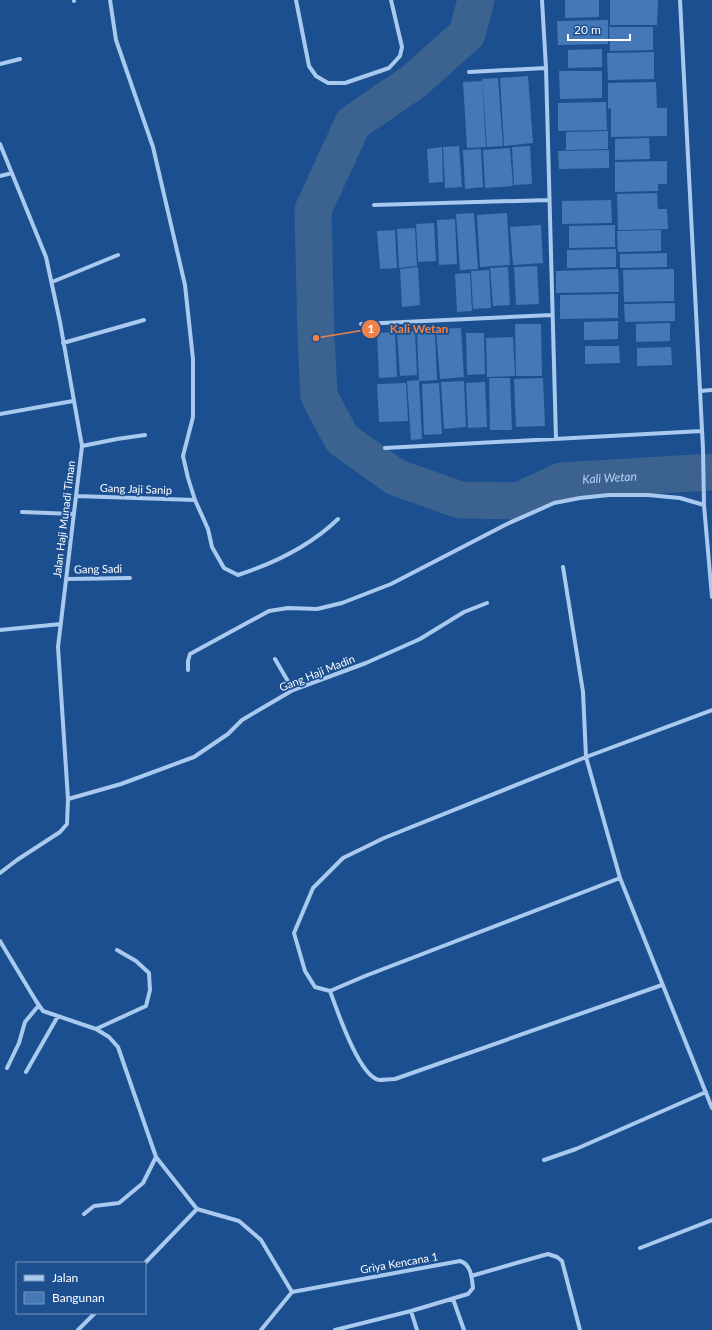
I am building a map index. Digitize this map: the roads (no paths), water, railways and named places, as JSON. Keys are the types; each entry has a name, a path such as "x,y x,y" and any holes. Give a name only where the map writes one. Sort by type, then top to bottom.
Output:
{"street":[{"path":"110,0 116,40 153,147 185,285 193,359 193,417 183,456 195,500 208,529 212,547 224,568 238,575 260,568 291,554 325,532 338,519"},
{"path":"296,0 309,66 316,76 328,83 345,83 389,68 400,56 402,47 391,0"},
{"path":"542,0 546,68 556,439"},
{"path":"680,0 703,449 704,505 712,597"},
{"path":"0,64 20,59"},
{"path":"469,72 546,68"},
{"name":"Jalan Haji Munadi Timan","path":"0,144 46,257 52,282 82,446 58,647 68,799 67,824 60,832 0,873"},
{"path":"0,176 12,174"},
{"path":"374,205 549,200"},
{"path":"52,282 118,255"},
{"path":"361,324 552,315"},
{"path":"63,343 144,320"},
{"path":"700,391 712,390"},
{"path":"0,414 73,401"},
{"path":"385,448 702,431"},
{"path":"82,446 145,435"},
{"path":"188,670 190,654 270,611 288,608 317,609 342,603 391,584 507,524 554,503 580,498 609,495 648,495 680,498 704,505"},
{"name":"Gang Jaji Sanip","path":"76,496 195,500"},
{"path":"22,512 74,514"},
{"path":"563,567 583,692 586,757 620,878 712,1108"},
{"name":"Gang Sadi","path":"66,579 130,578"},
{"name":"Gang Haji Madin","path":"68,799 121,784 194,757 228,734 242,720 293,690 366,663 420,639 464,612 487,602"},
{"path":"0,630 61,624"},
{"path":"275,659 293,690"},
{"path":"620,878 364,976 330,991 315,987 305,971 294,933 313,888 342,858 384,838 586,757 712,710"},
{"path":"0,941 43,1011 96,1030 109,1037 118,1047 156,1157 197,1209 239,1221 261,1240 292,1292 261,1330"},
{"path":"96,1030 146,1006 150,990 149,973 136,961 116,950"},
{"path":"330,991 352,1046 366,1071 378,1080 395,1079 662,985"},
{"path":"7,1068 19,1043 25,1022 39,1005"},
{"path":"26,1072 58,1016"},
{"path":"544,1160 576,1149 706,1092"},
{"path":"84,1214 94,1206 119,1203 143,1183 156,1157"},
{"path":"146,1262 197,1209"},
{"path":"640,1248 712,1220"},
{"path":"335,1330 411,1311 471,1292 473,1288 472,1276 548,1254 562,1261 580,1330"},
{"name":"Griya Kencana 1","path":"292,1292 460,1261 464,1262 468,1266 472,1276"},
{"path":"453,1298 464,1330"},
{"path":"411,1311 417,1330"},
{"path":"78,1330 94,1314"}],"waterway":[{"name":"Kali Wetan","path":"476,0 467,34 413,82 353,123 313,210 319,396 342,439 395,477 460,500 518,501 561,481 712,472"}],"place":[{"name":"Kali Wetan","path":"316,338"}]}
